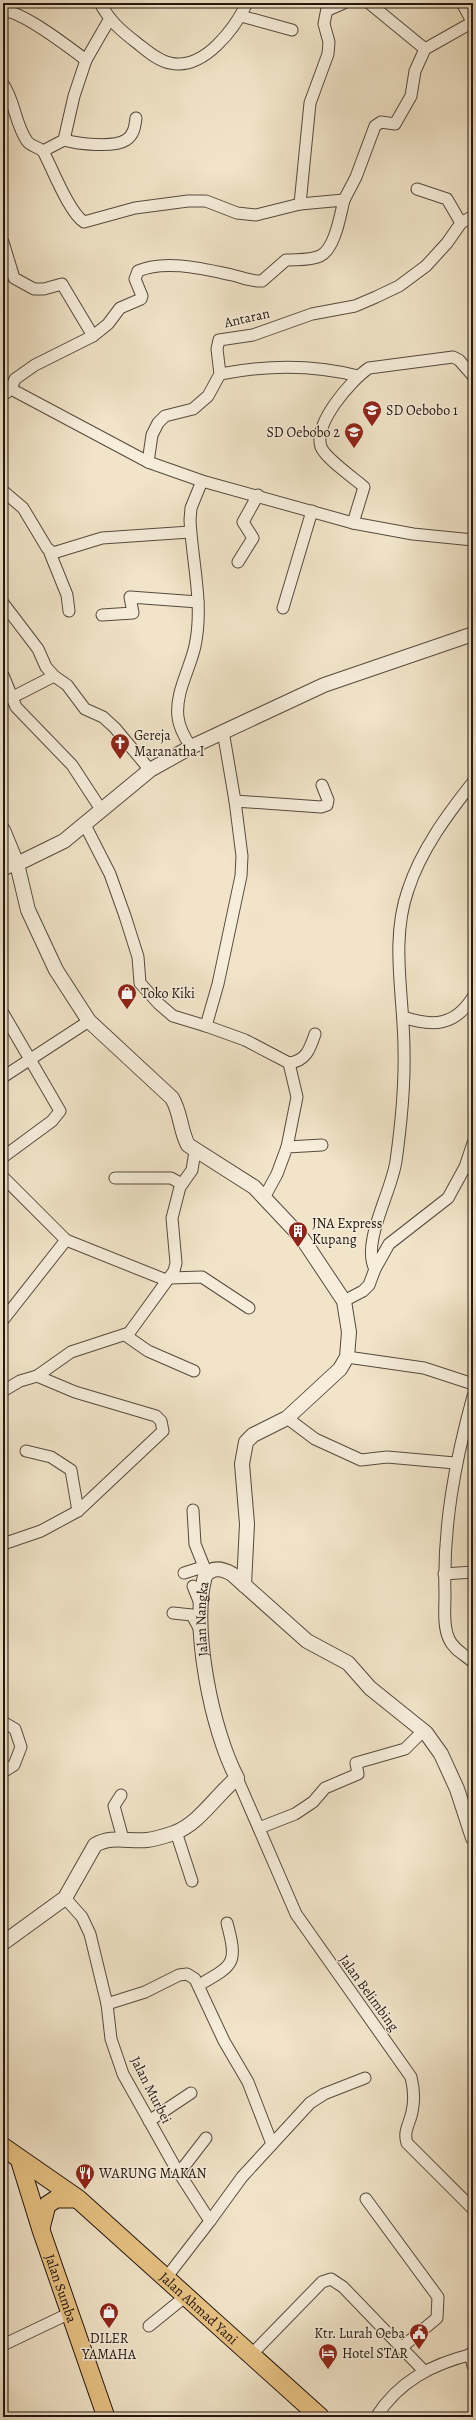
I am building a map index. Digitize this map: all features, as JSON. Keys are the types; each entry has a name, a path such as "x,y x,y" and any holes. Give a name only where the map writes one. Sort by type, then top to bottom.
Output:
{"highway":[{"name":"Jalan Ahmad Yani","path":"3,2147 78,2199 320,2417"}],"main road":[{"name":"Jalan Sumba","path":"19,2159 41,2230 106,2417"},
{"path":"41,2230 47,2205 56,2199 78,2199"}],"street":[{"path":"100,3 109,20 144,48 163,61 172,64 191,61 210,52 228,35 241,16 247,3"},
{"path":"300,204 310,103 328,54 329,42 324,24 328,6 344,3"},
{"path":"369,3 425,49"},
{"path":"462,3 473,23 425,49 415,71 412,89 407,103 395,124 381,122 375,126 356,177 344,200 337,230 326,252 319,257 286,260 262,281 202,269 179,267 145,268 138,271 134,278 142,296 141,299 120,308 108,324 93,336 35,365 15,379 7,392 148,462 202,481 258,495 354,523 413,534 473,540"},
{"path":"3,11 19,16 86,60"},
{"path":"241,16 292,30"},
{"path":"64,140 74,96 86,60 109,20"},
{"path":"3,84 10,95 27,141 43,151 76,213 84,222 135,208 188,200 206,201 246,215 256,215 300,204 344,200"},
{"path":"43,151 64,140 93,144 122,142 132,133 136,118"},
{"path":"417,189 447,198 461,223"},
{"name":"Antaran","path":"220,374 217,349 219,340 253,334 312,314 355,306 399,286 426,266 447,243 461,223 473,216"},
{"path":"3,242 14,278 34,289 44,289 62,284 93,336"},
{"path":"354,523 364,487 321,448 321,430 330,410 358,376 369,368 453,357 459,360 473,376"},
{"path":"148,462 152,435 158,423 165,416 193,409 208,396 220,374 250,368 315,367 358,376"},
{"path":"191,748 180,728 178,716 183,686 195,646 198,602 190,532 191,508 202,481"},
{"path":"3,491 22,508 50,553 67,595 69,612"},
{"path":"238,562 253,538 243,522 258,495"},
{"path":"283,608 312,511"},
{"path":"50,553 57,553 112,537 190,532"},
{"path":"102,615 133,613 130,597 198,602"},
{"path":"3,603 38,649 46,666 54,676 67,685 85,709 103,717 150,770"},
{"path":"3,870 64,841 86,825 150,770 191,748 324,685 473,634"},
{"path":"3,675 11,698 25,718 54,745 72,766 102,810"},
{"path":"11,698 54,676"},
{"path":"206,1026 218,984 241,876 242,856 235,801 223,732"},
{"path":"375,1269 371,1254 372,1243 391,1186 396,1162 404,1051 399,940 401,920 408,891 445,818 473,782"},
{"path":"235,801 321,807 327,805 328,800 322,785"},
{"path":"86,825 104,860 125,916 138,957 140,982 158,1004 173,1016 245,1040 289,1063 303,1059 310,1049 315,1034"},
{"path":"3,830 17,864 28,910 41,940 56,970 89,1021 172,1098 180,1114 183,1136 188,1145 195,1151 254,1187 265,1196 302,1238 344,1301 349,1332 347,1357 340,1369 287,1418 253,1435 246,1442 243,1450 242,1471 246,1524 244,1585"},
{"path":"403,1017 431,1023 448,1021 456,1017 473,997"},
{"path":"3,1013 60,1111 52,1121 3,1157"},
{"path":"3,1077 89,1021"},
{"path":"265,1196 277,1174 287,1147 297,1097 289,1063"},
{"path":"344,1301 364,1291 369,1285 375,1269 390,1244 397,1236 448,1198 465,1167 473,1143"},
{"path":"287,1147 322,1145"},
{"path":"3,1391 20,1381 37,1376 71,1352 125,1335 135,1326 168,1279 176,1264 172,1218 182,1184 192,1170 195,1151"},
{"path":"3,1177 66,1240 168,1279 202,1277 250,1308"},
{"path":"115,1178 171,1178 182,1184"},
{"path":"3,1320 66,1240"},
{"path":"125,1335 148,1351 194,1371"},
{"path":"347,1357 424,1368 473,1384"},
{"path":"3,1544 41,1531 78,1511 161,1435 164,1428 161,1421 156,1416 75,1392 37,1376"},
{"path":"473,1396 456,1463 447,1513 444,1574 446,1620 449,1639 453,1646 473,1662"},
{"path":"287,1418 315,1439 361,1460 387,1458 456,1463"},
{"path":"26,1451 50,1458 70,1468 78,1511"},
{"path":"184,1573 205,1570 195,1544 193,1510"},
{"name":"Jalan Nangka","path":"237,1778 226,1753 213,1705 203,1657 200,1631 205,1570 223,1570 232,1574 307,1641 348,1663 370,1688 423,1731 444,1762 457,1789 473,1838"},
{"path":"444,1574 473,1572"},
{"path":"193,1586 201,1606"},
{"path":"173,1613 192,1615 200,1631"},
{"path":"3,1722 15,1729 21,1747 14,1765 3,1772"},
{"path":"259,1828 295,1814 314,1802 325,1788 358,1774 356,1763 405,1749 423,1731"},
{"path":"3,1943 65,1898 96,1845 102,1842 123,1839 146,1840 176,1832 216,1801 237,1778"},
{"name":"Jalan Belimbing","path":"237,1778 296,1914 411,2077 415,2090 412,2114 405,2130 407,2143 473,2209"},
{"path":"121,1795 114,1806 123,1839"},
{"path":"176,1832 192,1881"},
{"name":"Jalan Murbei","path":"65,1898 82,1917 90,1934 107,2004 111,2039 124,2074 179,2173 210,2221"},
{"path":"200,1985 223,1972 231,1964 232,1952 227,1923"},
{"path":"107,2004 145,1992 179,1975 187,1974 195,1979 200,1985 224,2042 248,2082 272,2144"},
{"path":"166,2278 242,2177 310,2104 324,2094 365,2078"},
{"path":"150,2121 191,2093"},
{"path":"179,2173 206,2138"},
{"path":"366,2199 438,2297 437,2318 402,2348"},
{"path":"251,2355 322,2282 331,2279 343,2288 424,2371"},
{"path":"149,2326 186,2296"},
{"path":"3,2346 70,2313"},
{"path":"376,2417 395,2391 424,2371 472,2354 473,2366"}],"place":[{"name":"SD Oebobo 1","path":"372,427"},
{"name":"SD Oebobo 2","path":"354,449"},
{"name":"Gereja Maranatha I","path":"120,760"},
{"name":"Toko Kiki","path":"127,1010"},
{"name":"JNA Express Kupang","path":"298,1248"},
{"name":"WARUNG MAKAN","path":"85,2190"},
{"name":"DILER YAMAHA","path":"109,2329"},
{"name":"Ktr. Lurah Oeba","path":"419,2350"},
{"name":"Hotel STAR","path":"328,2370"}]}
